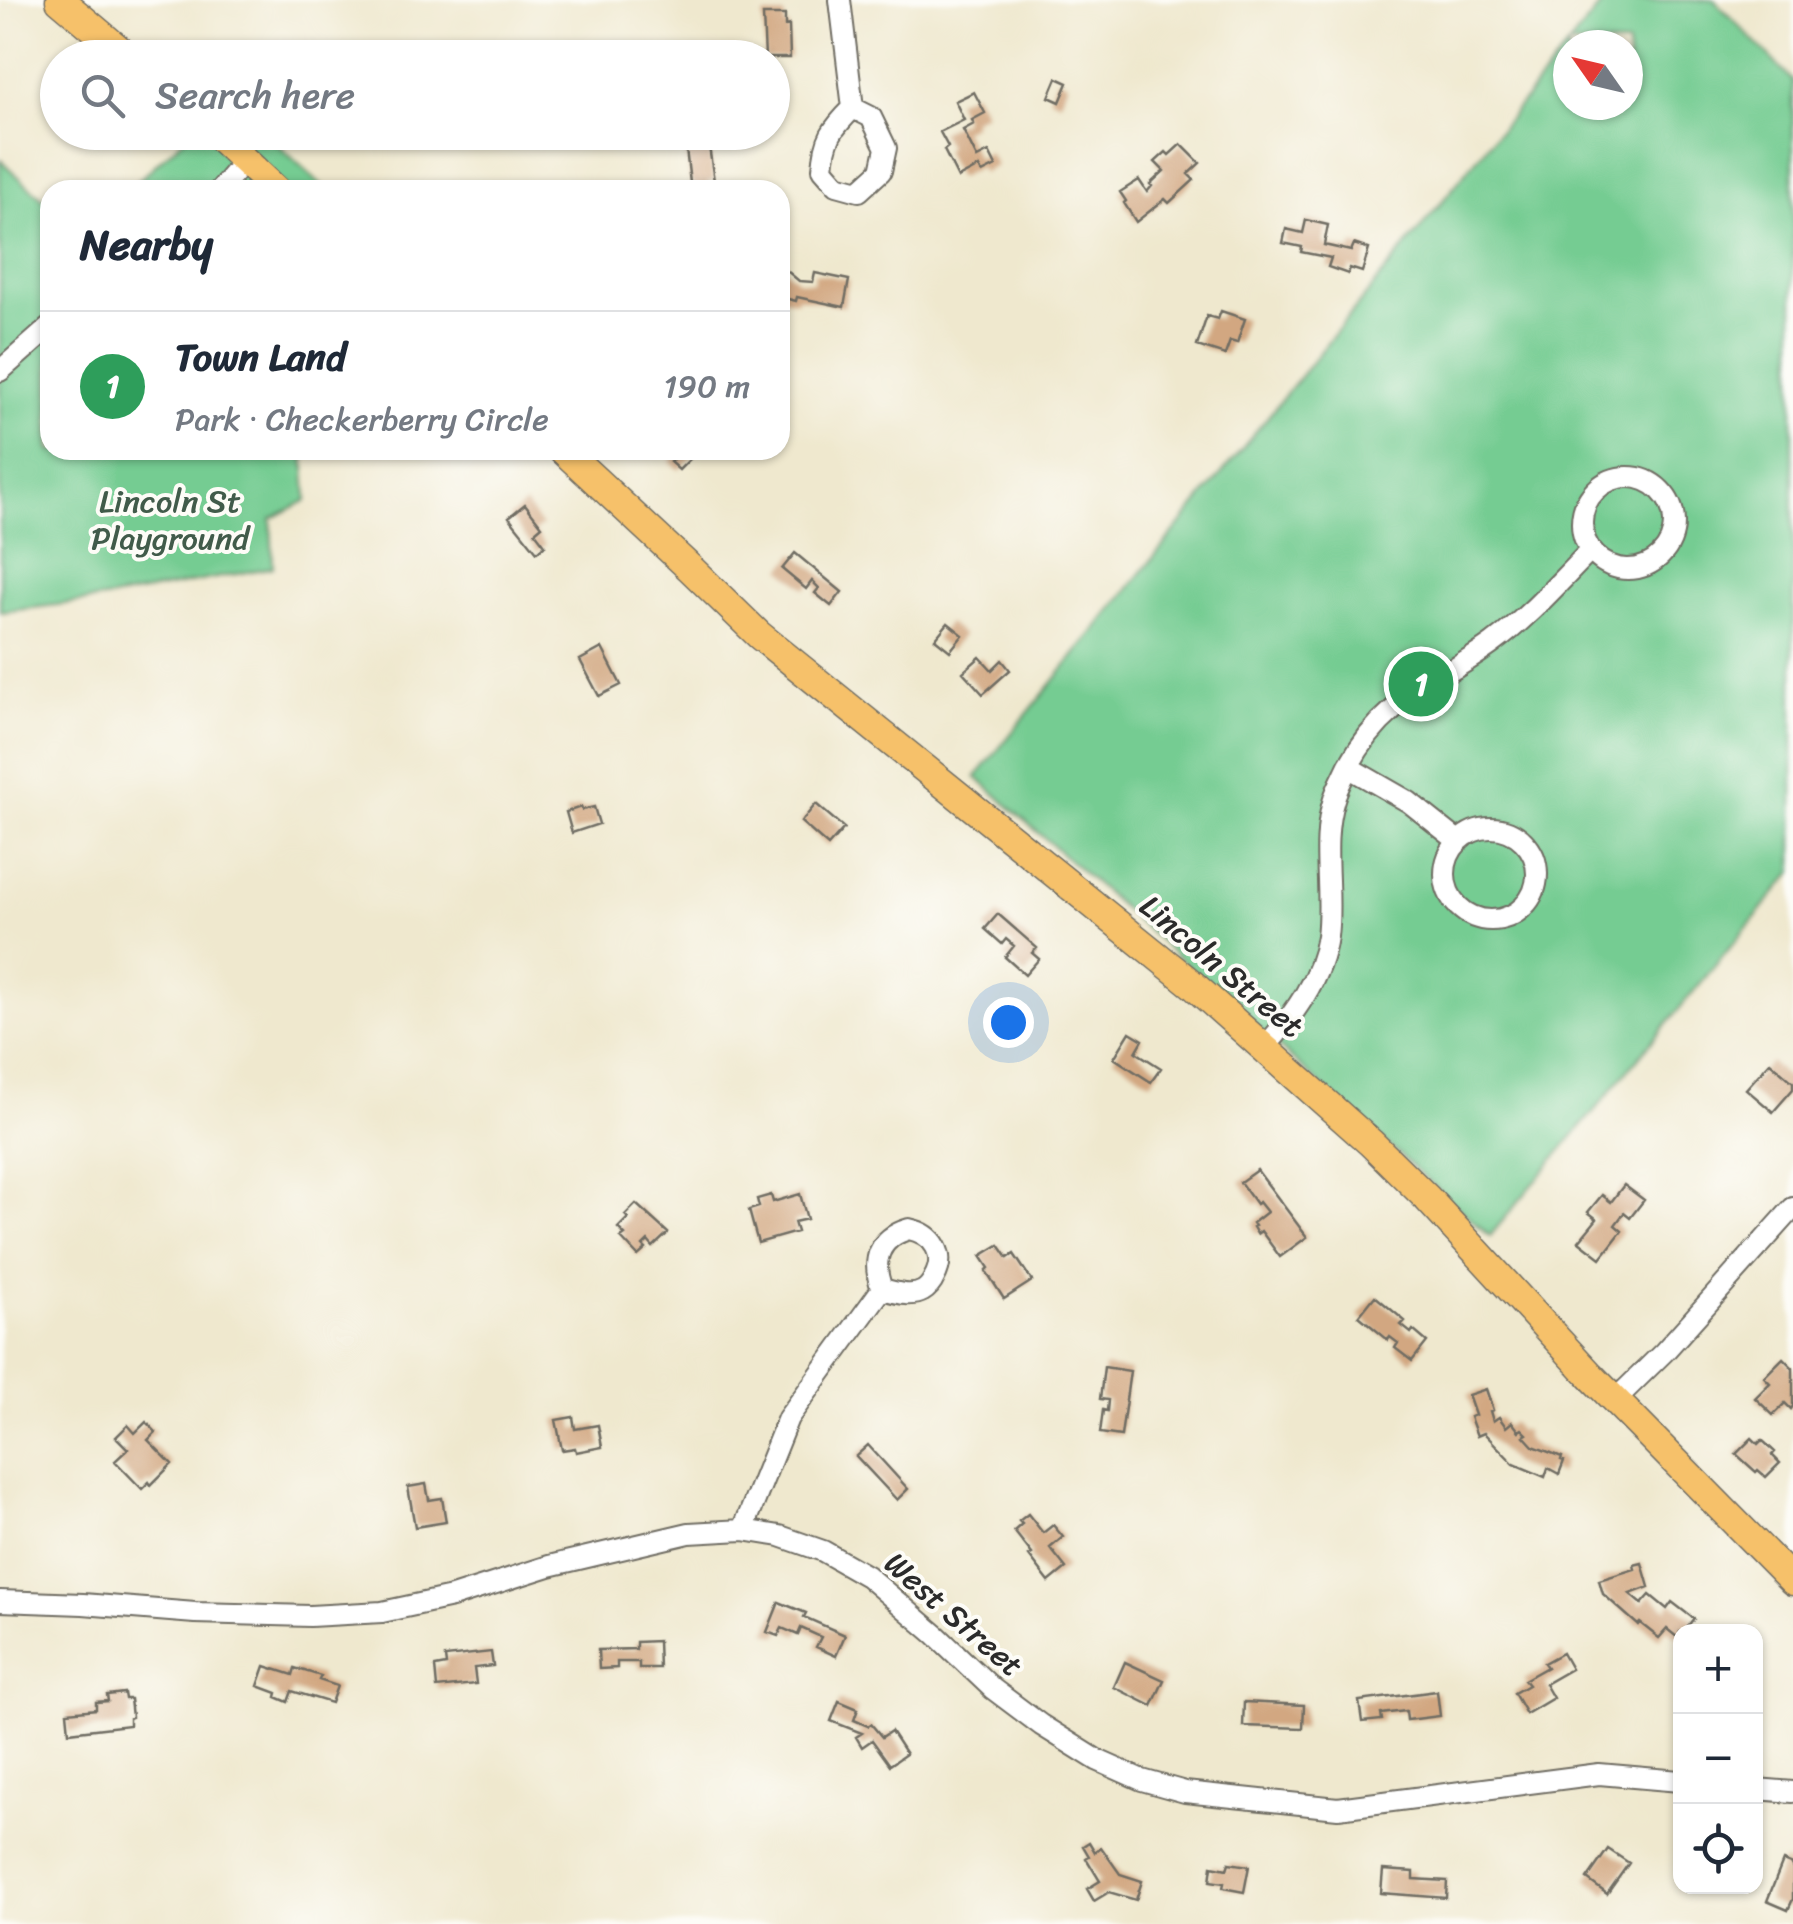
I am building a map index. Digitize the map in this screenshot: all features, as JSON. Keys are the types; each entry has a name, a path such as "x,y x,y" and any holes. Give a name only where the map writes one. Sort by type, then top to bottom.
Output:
{"main road":[{"path":"60,0 108,40"},
{"path":"233,150 265,180"},
{"name":"Lincoln Street","path":"574,460 758,635 1099,908 1372,1143 1793,1581"}],"street":[{"path":"840,0 854,108"},
{"path":"228,180 244,160"},
{"path":"0,371 40,336"},
{"path":"1640,477 1665,495 1674,525 1662,554 1650,563 1622,569 1608,565 1591,550 1582,531 1582,516 1586,502 1608,480 1640,477"},
{"path":"1265,1047 1288,1022 1318,968 1327,939 1329,820 1334,798 1366,735 1416,691 1492,644 1526,617 1591,550"},
{"path":"1348,767 1409,802 1458,841"},
{"path":"1502,829 1528,846 1536,861 1537,877 1525,906 1500,920 1471,916 1459,908 1445,882 1449,854 1458,841 1472,832 1502,829"},
{"path":"1615,1400 1664,1352 1793,1208"},
{"path":"742,1530 788,1418 882,1289"},
{"name":"West Street","path":"0,1601 194,1613 314,1616 382,1612 452,1597 549,1566 690,1532 742,1530 780,1536 824,1551 867,1576 1041,1726 1097,1760 1142,1780 1185,1792 1338,1808 1599,1774 1673,1780"},
{"path":"1763,1789 1793,1792"}],"green space":[{"path":"1605,0 1714,0 1793,81 1793,872 1490,1236 976,777 1553,65 1553,120 1643,120 1643,30 1581,30"},
{"path":"171,150 283,150 316,180 139,180"},
{"name":"Lincoln St Playground","path":"0,160 40,196 40,460 305,460 307,500 271,519 273,567 112,598 0,612"}],"building":[{"path":"763,15 785,15 789,40 764,40"},
{"path":"1057,78 1068,83 1060,102 1049,97"},
{"path":"974,92 985,113 963,130 977,158 989,152 996,166 982,173 979,167 958,178 940,132 964,120 955,101"},
{"path":"1181,144 1200,163 1188,174 1194,180 1169,203 1165,199 1136,222 1120,192 1139,180 1147,192 1164,171 1155,162"},
{"path":"686,150 710,150 714,180 690,180"},
{"path":"1306,220 1328,225 1324,245 1351,251 1354,244 1369,249 1362,272 1350,268 1348,274 1328,267 1331,258 1301,252 1302,247 1283,243 1286,229 1303,233"},
{"path":"790,273 799,281 813,282 815,273 849,280 844,307 797,297 796,301 790,300"},
{"path":"1221,311 1245,319 1237,343 1230,341 1225,355 1197,346 1207,316 1218,319"},
{"path":"672,460 689,460 679,470"},
{"path":"525,504 542,526 535,532 545,545 537,552 509,517"},
{"path":"795,553 842,592 831,606 815,593 819,588 812,581 806,589 782,569"},
{"path":"948,623 963,635 950,651 935,639"},
{"path":"602,648 621,685 599,696 580,660"},
{"path":"980,657 992,670 1002,660 1010,670 983,694 963,672"},
{"path":"816,804 844,828 828,846 801,822"},
{"path":"594,807 599,824 572,833 566,812"},
{"path":"998,914 1037,948 1032,953 1039,959 1025,975 1005,957 1014,946 1006,939 1002,944 985,929"},
{"path":"1130,1032 1143,1040 1136,1052 1161,1068 1151,1082 1114,1058"},
{"path":"1770,1062 1793,1082 1793,1089 1773,1112 1746,1089"},
{"path":"1257,1170 1307,1237 1280,1257 1261,1231 1257,1234 1253,1227 1267,1212 1240,1182"},
{"path":"1624,1185 1644,1200 1630,1218 1624,1213 1615,1225 1622,1231 1601,1258 1579,1241 1597,1219 1588,1212 1602,1195 1611,1202"},
{"path":"800,1194 807,1219 794,1222 797,1232 758,1243 749,1210 759,1207 757,1199 771,1195 773,1202"},
{"path":"636,1204 668,1233 653,1247 648,1241 638,1256 621,1238 625,1235 618,1228"},
{"path":"999,1245 1008,1258 1014,1254 1032,1281 1004,1299 981,1256"},
{"path":"1375,1296 1405,1321 1401,1325 1427,1342 1412,1361 1395,1348 1398,1343 1390,1337 1388,1340 1359,1316"},
{"path":"1783,1358 1793,1368 1793,1406 1791,1409 1785,1403 1773,1415 1755,1398 1770,1383 1764,1377"},
{"path":"1104,1367 1130,1371 1121,1436 1100,1433 1108,1400 1100,1399"},
{"path":"1486,1389 1493,1421 1499,1417 1506,1427 1512,1422 1527,1434 1524,1436 1533,1446 1562,1457 1559,1474 1548,1468 1545,1477 1514,1464 1484,1433 1477,1436 1468,1395"},
{"path":"573,1417 575,1429 598,1425 602,1447 576,1452 575,1448 562,1450 556,1420"},
{"path":"146,1422 156,1432 148,1440 172,1464 142,1489 115,1461 128,1449 116,1437 128,1425 135,1433"},
{"path":"1752,1438 1758,1444 1762,1440 1780,1463 1766,1477 1736,1454"},
{"path":"868,1445 908,1489 897,1500 856,1456"},
{"path":"426,1484 429,1500 442,1498 446,1522 415,1527 408,1487"},
{"path":"1028,1514 1043,1533 1053,1525 1063,1537 1050,1548 1066,1568 1049,1582 1014,1531"},
{"path":"1642,1563 1649,1587 1630,1594 1642,1604 1650,1595 1667,1609 1672,1602 1694,1619 1690,1624 1673,1624 1673,1634 1667,1629 1659,1638 1603,1594 1599,1580 1635,1569 1634,1565"},
{"path":"779,1602 845,1635 836,1656 816,1647 821,1637 801,1628 798,1635 782,1628 778,1636 767,1632"},
{"path":"658,1641 659,1668 639,1668 639,1662 617,1662 617,1668 599,1669 598,1650 636,1649 636,1642"},
{"path":"491,1652 493,1666 474,1668 476,1684 437,1688 435,1667 446,1665 445,1657"},
{"path":"1562,1653 1571,1669 1545,1684 1553,1698 1526,1714 1514,1693 1528,1685 1524,1680 1547,1667 1544,1663"},
{"path":"1125,1662 1164,1680 1152,1706 1114,1687"},
{"path":"265,1666 293,1675 295,1668 321,1676 319,1680 337,1686 331,1703 292,1691 288,1702 276,1697 277,1693 258,1686"},
{"path":"1437,1691 1440,1716 1407,1720 1406,1711 1381,1714 1382,1720 1362,1722 1359,1701"},
{"path":"124,1693 125,1699 130,1699 129,1725 69,1732 67,1712 96,1709 96,1702 108,1701 107,1695"},
{"path":"839,1701 858,1709 854,1720 871,1724 882,1737 891,1731 906,1754 890,1765 872,1740 862,1747 856,1737 862,1733 831,1721"},
{"path":"1244,1702 1304,1705 1303,1728 1243,1726"},
{"path":"1089,1842 1095,1852 1101,1847 1120,1874 1142,1881 1136,1900 1109,1892 1094,1901 1087,1889 1100,1881 1086,1858 1089,1856 1083,1846"},
{"path":"1608,1849 1629,1863 1607,1894 1587,1879"},
{"path":"1783,1861 1793,1865 1793,1899 1788,1910 1767,1901"},
{"path":"1229,1863 1249,1866 1244,1892 1210,1881 1212,1866 1227,1869"},
{"path":"1383,1870 1414,1872 1414,1879 1447,1881 1446,1898 1381,1893"}],"place":[{"name":"Town Land","path":"1421,684"}]}
